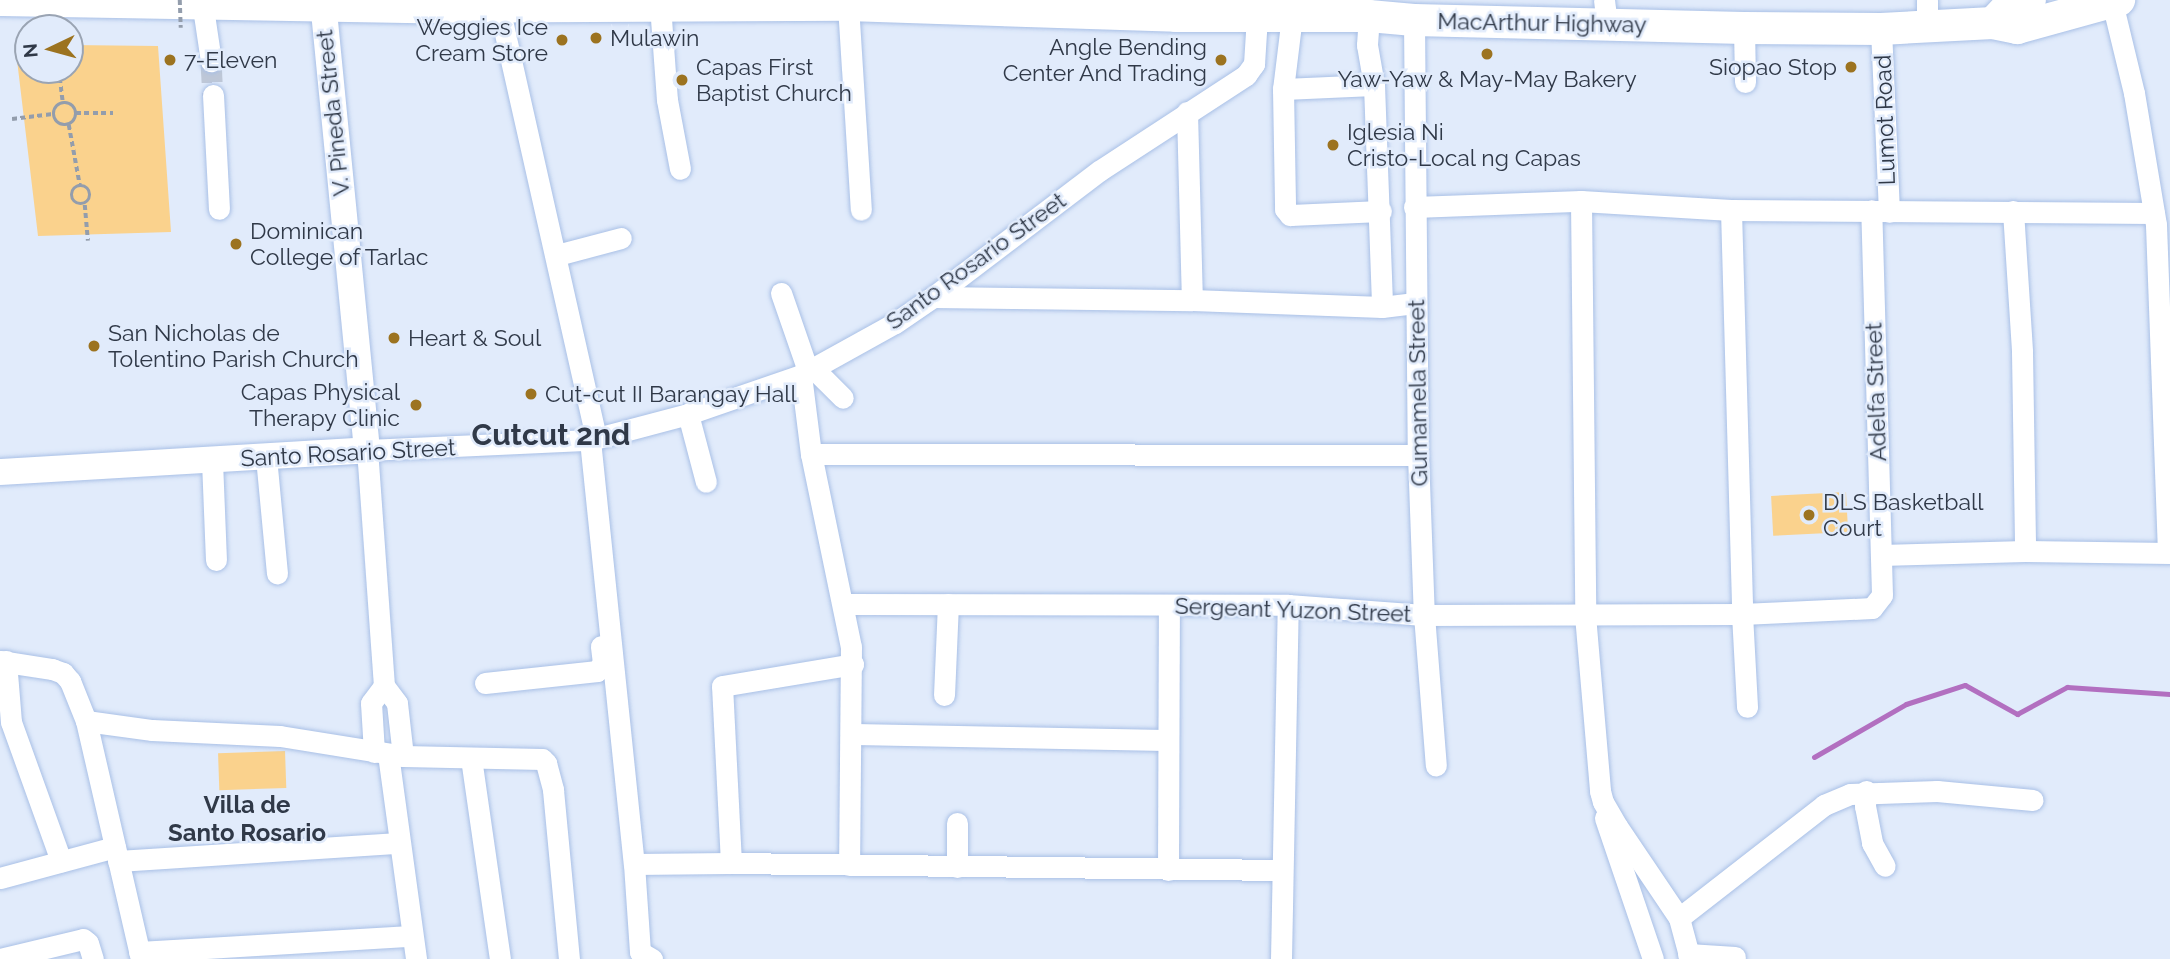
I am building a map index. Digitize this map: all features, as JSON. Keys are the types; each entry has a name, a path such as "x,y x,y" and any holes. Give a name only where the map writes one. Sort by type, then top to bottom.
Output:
{"highway":[{"path":"1993,23 2008,7 2030,0"},
{"name":"MacArthur Highway","path":"0,1 420,3 499,7 934,4 1176,8 1256,16 1369,16 1414,20 1605,12 1744,28 1881,29 1927,14 2017,28 2116,1"}],"main road":[{"name":"V. Pineda Street","path":"322,2 367,450"},
{"name":"Santo Rosario Street","path":"0,472 367,450"}],"street":[{"path":"191,1 211,61"},
{"path":"1881,555 2025,551 2169,553 2160,221 2116,1"},
{"path":"660,5 667,100 680,169"},
{"path":"848,5 861,210"},
{"path":"499,7 556,255 593,439 608,635 634,864 640,951 652,959"},
{"name":"Santo Rosario Street","path":"367,450 593,439 688,414 807,372 895,323 1099,171 1187,112 1233,85 1254,64 1256,16"},
{"path":"1292,16 1283,89 1287,214 1381,211"},
{"path":"1369,16 1367,45 1374,85 1381,211 1382,307"},
{"name":"Gumamela Street","path":"1414,20 1418,455 1424,615 1436,766"},
{"path":"1744,28 1745,82"},
{"name":"Lumot Road","path":"1880,211 1881,29"},
{"path":"1283,89 1374,85"},
{"path":"213,95 219,209"},
{"path":"1187,112 1192,300"},
{"path":"1414,207 1581,201 1731,210 2013,211 2160,221"},
{"path":"1581,201 1585,615 1608,833 1653,959"},
{"path":"1731,210 1747,707"},
{"name":"Adelfa Street","path":"1742,614 1872,608 1882,595 1880,211"},
{"path":"2013,211 2022,352 2025,551"},
{"path":"556,255 621,238"},
{"path":"781,293 807,372 811,454 831,558 845,604 853,664 849,865"},
{"path":"933,297 1192,300 1382,307 1415,303"},
{"path":"807,372 844,398"},
{"path":"688,414 706,482"},
{"name":"V. Pineda Street","path":"367,450 384,686 397,703 388,754"},
{"path":"811,454 1418,455"},
{"path":"266,457 277,573"},
{"path":"212,461 216,559"},
{"name":"Sergeant Yuzon Street","path":"845,604 1288,606 1424,615 1742,614"},
{"path":"944,695 948,604"},
{"path":"1168,870 1169,606"},
{"path":"1281,959 1288,606"},
{"path":"485,683 597,671 603,663 601,638 608,635"},
{"path":"61,861 11,722 3,661 63,673 70,681 86,721 140,955 411,936"},
{"path":"731,863 722,686 853,664"},
{"name":"V. Pineda Street","path":"384,686 371,703 388,754"},
{"path":"86,721 152,730 280,736 388,754 542,759 547,763 552,790 569,959"},
{"path":"852,734 1167,740"},
{"path":"388,754 398,843 416,959"},
{"path":"471,758 500,959"},
{"path":"1679,918 1824,805 1850,794 1866,791 1937,791 2033,800"},
{"path":"1866,791 1865,806 1872,843 1885,866"},
{"path":"1603,802 1679,918 1689,957 1735,957"},
{"path":"957,823 957,867"},
{"path":"0,878 61,861 117,854 398,843"},
{"path":"634,864 1282,870"},
{"path":"0,959 83,939 88,943 93,959"}],"path":[{"path":"181,29 191,1"},
{"path":"61,84 63,103"},
{"path":"12,119 53,114 63,103 69,103 76,113"},
{"path":"76,113 113,113"},
{"path":"76,113 69,125 80,185 90,192 85,204 88,241"},
{"path":"53,114 56,121 69,125"},
{"path":"80,185 74,188 73,201 85,204"}],"shaded area":[{"path":"84,45 158,46 171,232 38,236 20,84 84,84"},
{"name":"DLS Basketball Court","path":"1846,492 1848,532 1773,536 1771,496"},
{"path":"285,751 286,788 219,790 218,753"}],"waterway":[{"path":"1814,757 1906,704 1965,685 2017,714 2067,687 2170,694"}],"tunnel":[{"path":"211,61 213,95"}],"place":[{"name":"Mulawin","path":"596,38"},
{"name":"Weggies Ice Cream Store","path":"562,40"},
{"name":"Yaw-Yaw & May-May Bakery","path":"1487,54"},
{"name":"7-Eleven","path":"170,60"},
{"name":"Angle Bending Center And Trading","path":"1221,60"},
{"name":"Siopao Stop","path":"1851,67"},
{"name":"Capas First Baptist Church","path":"682,80"},
{"name":"Iglesia Ni Cristo-Local ng Capas","path":"1333,145"},
{"name":"Dominican College of Tarlac","path":"236,244"},
{"name":"Heart & Soul","path":"394,338"},
{"name":"San Nicholas de Tolentino Parish Church","path":"94,346"},
{"name":"Cut-cut II Barangay Hall","path":"531,394"},
{"name":"Capas Physical Therapy Clinic","path":"416,405"},
{"name":"DLS Basketball Court","path":"1809,515"}],"district":[{"name":"Cutcut 2nd","path":"551,435"},
{"name":"Villa de Santo Rosario","path":"247,819"}]}
